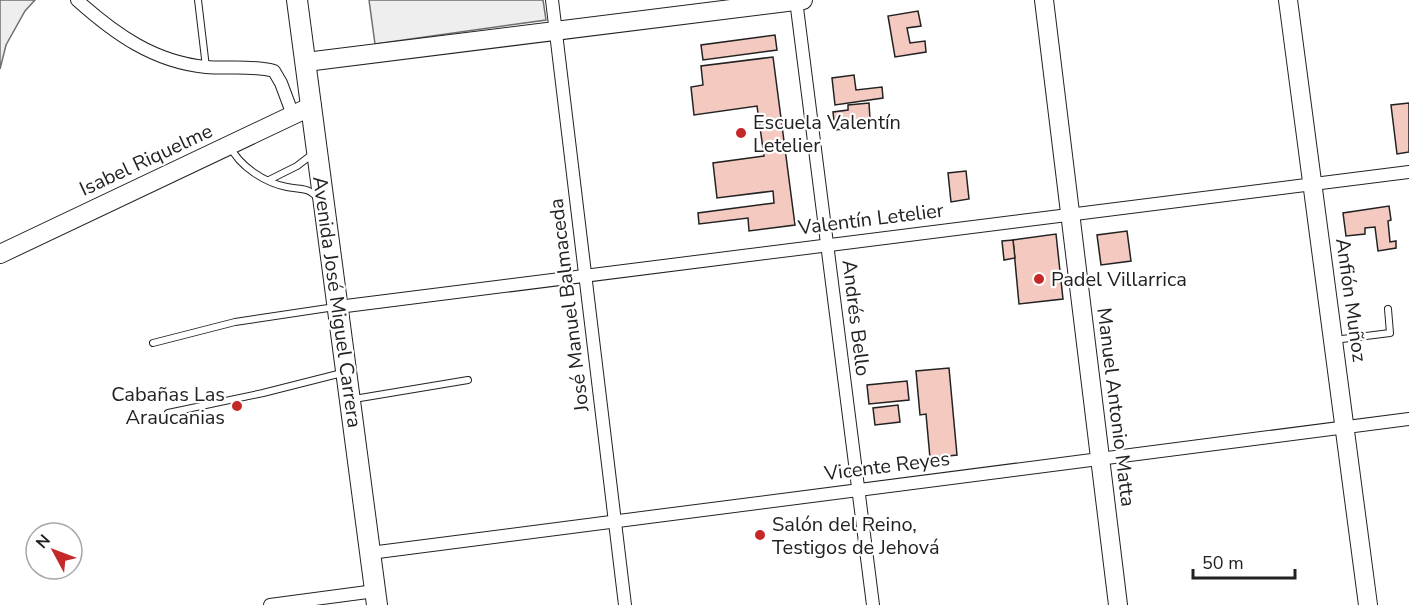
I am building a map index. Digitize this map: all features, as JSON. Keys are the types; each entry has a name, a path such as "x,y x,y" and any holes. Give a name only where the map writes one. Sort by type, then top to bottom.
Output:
{"main road":[{"name":"Avenida José Miguel Carrera","path":"297,0 376,598"}],"street":[{"path":"77,0 103,23 133,44 168,59 206,67 258,67 274,71 281,82 293,115"},
{"name":"José Manuel Balmaceda","path":"552,0 625,605"},
{"path":"306,62 798,0"},
{"name":"Andrés Bello","path":"798,0 873,605"},
{"name":"Manuel Antonio Matta","path":"1044,0 1118,605"},
{"name":"Anfión Muñoz","path":"1288,0 1368,605"},
{"name":"Isabel Riquelme","path":"0,254 312,106"},
{"name":"Valentín Letelier","path":"338,307 1409,172"},
{"name":"Vicente Reyes","path":"370,553 1409,419"},
{"path":"270,605 376,598"}],"lane":[{"path":"198,0 206,67"},
{"path":"229,145 234,155 244,164 269,180 285,187 310,191 324,205"},
{"path":"269,180 297,166 317,151"},
{"path":"153,343 235,322 338,307"},
{"path":"1333,340 1390,333 1388,309"},
{"path":"168,413 346,372"},
{"path":"350,399 468,380"}],"shaded area":[{"path":"0,0 35,0 25,11 6,45 0,69"},
{"path":"369,0 543,0 546,20 375,44"}],"building":[{"path":"918,11 921,26 907,28 910,43 925,41 926,52 895,57 888,16"},
{"path":"775,35 777,50 703,60 701,45"},
{"path":"773,57 795,225 749,231 748,218 699,224 698,213 774,203 773,191 717,198 713,163 764,156 757,106 694,115 691,87 703,85 701,66"},
{"path":"854,75 856,90 882,87 883,98 835,105 832,78"},
{"path":"869,103 870,119 865,120 865,127 835,130 833,112 848,110 848,105"},
{"path":"1409,103 1409,152 1397,154 1391,105"},
{"path":"966,171 969,199 951,202 948,173"},
{"path":"1389,206 1390,242 1396,241 1396,248 1378,251 1375,227 1365,228 1365,234 1346,236 1343,213"},
{"path":"1127,231 1131,261 1101,265 1097,235"},
{"name":"Padel Villarrica","path":"1056,234 1063,299 1019,304 1013,240"},
{"path":"1013,240 1015,258 1004,260 1002,241"},
{"path":"949,368 957,455 930,458 926,414 920,415 916,371"},
{"path":"907,381 909,400 869,404 867,385"},
{"path":"898,405 900,422 875,425 873,408"}],"place":[{"name":"Escuela Valentín Letelier","path":"741,133"},
{"name":"Padel Villarrica","path":"1039,279"},
{"name":"Cabañas Las Araucanias","path":"237,406"},
{"name":"Salón del Reino, Testigos de Jehová","path":"760,535"}]}
